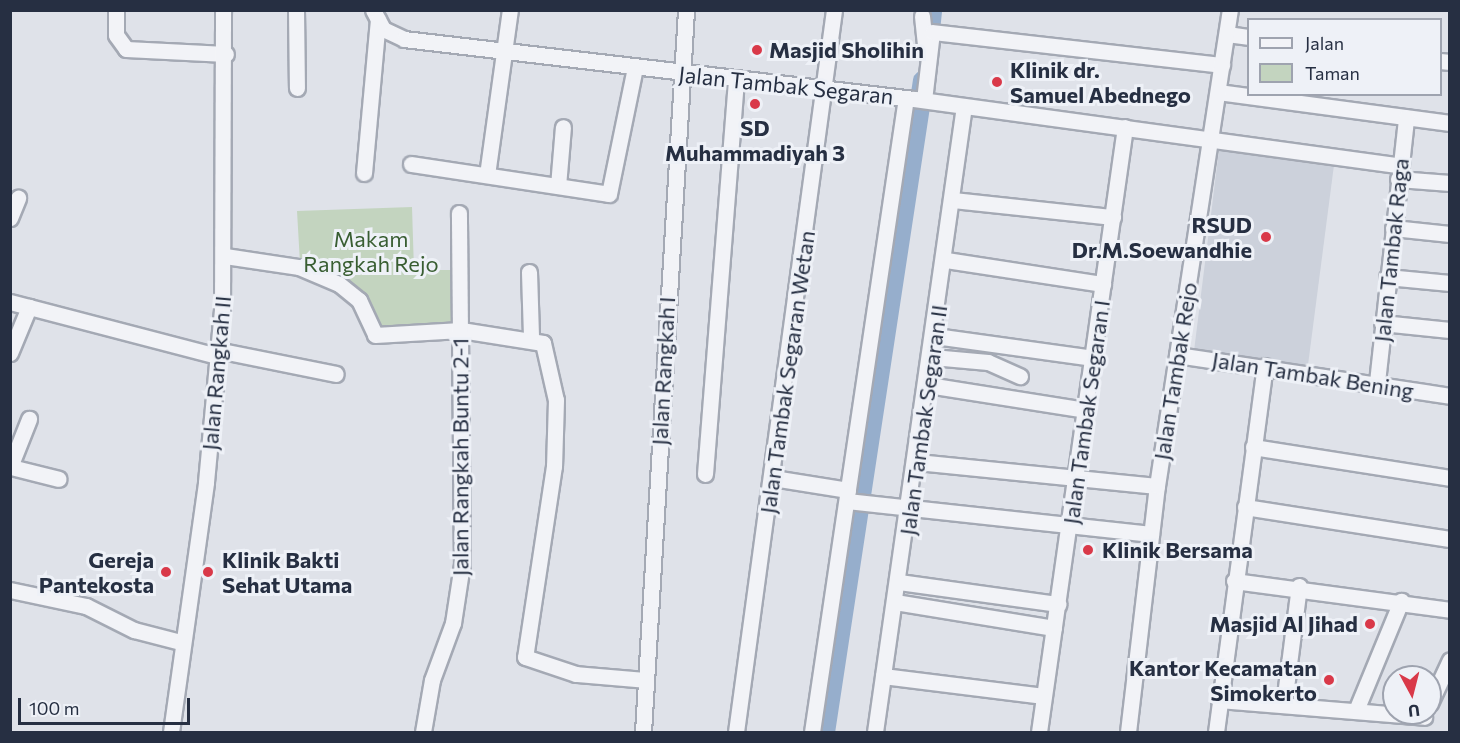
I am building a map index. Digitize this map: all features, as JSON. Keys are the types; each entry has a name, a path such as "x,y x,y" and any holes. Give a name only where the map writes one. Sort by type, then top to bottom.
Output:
{"street":[{"path":"116,10 116,35 126,50 226,54"},
{"name":"Jalan Rangkah II","path":"171,732 180,642 206,482 225,256 226,54 223,10"},
{"path":"296,10 297,88"},
{"path":"487,175 507,51 510,10"},
{"name":"Jalan Rangkah I","path":"643,732 686,10"},
{"name":"Jalan Tambak Segaran Wetan","path":"736,732 773,478 834,10"},
{"name":"Jalan Tambak Rejo","path":"1128,732 1157,486 1230,10"},
{"path":"364,173 375,15"},
{"name":"Jalan Tambak Segaran","path":"375,15 404,39 914,99 1125,127 1212,139 1449,183"},
{"path":"812,732 926,34 922,16"},
{"path":"914,99 928,61 932,32 1222,65"},
{"path":"1227,34 1247,37"},
{"path":"411,164 609,194 635,67"},
{"path":"705,474 736,79"},
{"path":"1218,92 1449,123"},
{"name":"Jalan Tambak Segaran II","path":"875,732 911,508 946,260 964,106"},
{"name":"Jalan Tambak Raga","path":"1377,382 1406,118"},
{"path":"558,186 563,127"},
{"name":"Jalan Tambak Segaran I","path":"1039,732 1072,522 1075,475 1125,127"},
{"path":"10,218 18,198"},
{"path":"953,200 1113,217"},
{"name":"Jalan Rangkah Buntu 2-1","path":"423,732 432,680 453,623 462,564 459,213"},
{"path":"1393,228 1449,234"},
{"path":"225,256 299,267 339,284 359,300 375,335 461,330 531,337 546,349 556,414 525,657 576,674 646,680"},
{"path":"946,260 1103,284"},
{"path":"529,272 531,337"},
{"path":"1388,277 1449,283"},
{"path":"10,302 217,353 336,374"},
{"path":"10,352 29,307"},
{"path":"1382,323 1449,330"},
{"path":"935,336 1093,358"},
{"name":"Jalan Tambak Bening","path":"1177,355 1377,382 1449,396"},
{"path":"932,357 988,363 1020,376"},
{"path":"1216,732 1234,580 1265,366"},
{"path":"928,385 1085,410"},
{"path":"28,419 11,467 59,479"},
{"path":"1253,447 1449,478"},
{"path":"917,462 1075,475 1157,486"},
{"path":"773,478 869,505 1072,522 1151,534"},
{"path":"1245,507 1449,538"},
{"path":"1234,580 1299,586 1449,610"},
{"path":"899,582 1058,604"},
{"path":"1284,703 1299,586"},
{"path":"10,591 86,606 134,630 180,642"},
{"path":"1357,708 1401,601"},
{"path":"895,602 1054,628"},
{"path":"1442,677 1449,660"},
{"path":"883,676 1044,696"},
{"path":"1219,700 1382,711"}],"shaded area":[{"name":"RSUD Dr.M.Soewandhie","path":"1219,150 1334,165 1308,365 1194,351"}],"green space":[{"name":"Makam Rangkah Rejo","path":"412,207 414,270 453,270 459,326 375,331 367,307 300,263 297,211"}],"waterway":[{"path":"927,49 931,10"},
{"path":"824,732 923,80"}],"place":[{"name":"Masjid Sholihin","path":"757,50"},
{"name":"Klinik dr. Samuel Abednego","path":"997,82"},
{"name":"SD Muhammadiyah 3","path":"755,104"},
{"name":"RSUD Dr.M.Soewandhie","path":"1266,237"},
{"name":"Klinik Bersama","path":"1088,550"},
{"name":"Gereja Pantekosta","path":"166,572"},
{"name":"Klinik Bakti Sehat Utama","path":"208,572"},
{"name":"Masjid Al Jihad","path":"1370,624"},
{"name":"Kantor Kecamatan Simokerto","path":"1329,680"}]}
